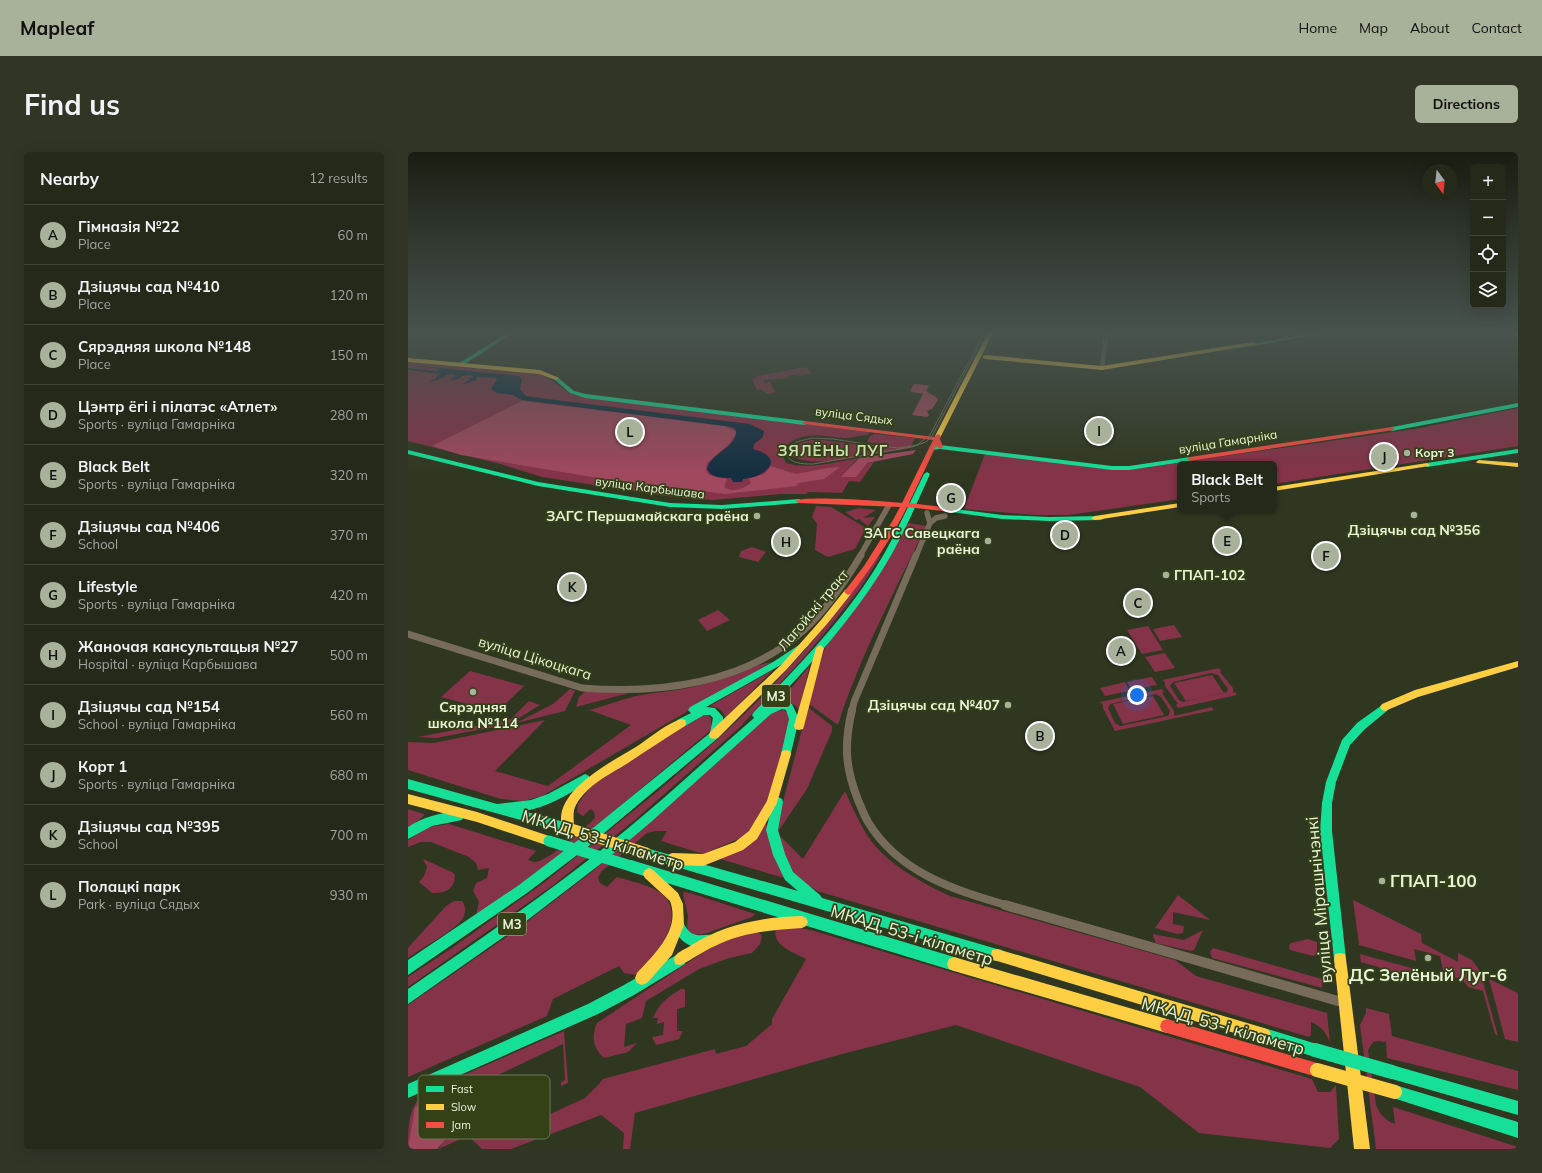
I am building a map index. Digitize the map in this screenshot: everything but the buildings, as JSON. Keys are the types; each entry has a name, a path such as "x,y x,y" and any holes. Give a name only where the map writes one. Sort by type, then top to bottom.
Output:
{"main road":[{"name":"вуліца Сядых","path":"557,380 572,392 585,396 937,444"},
{"name":"Лагойскі тракт","path":"408,968 516,894 581,845 714,735 739,712 806,644 866,568 886,539 970,380"},
{"name":"вуліца Гамарніка","path":"1182,461 1414,426 1518,405"},
{"name":"вуліца Гамарніка","path":"937,444 1112,468 1135,468 1177,462"},
{"path":"1277,490 1518,451"},
{"name":"вуліца Карбышава","path":"408,452 538,484 670,505 722,507 789,501 834,500 902,507"},
{"path":"1443,463 1488,462 1518,465"},
{"path":"902,507 945,516 1049,519 1101,518 1177,505"},
{"name":"Лагойскі тракт","path":"408,997 508,928 612,848 682,788 730,743 796,675 860,598 878,571 902,507"},
{"path":"902,507 982,518"},
{"path":"498,808 531,805 551,798 687,714 776,664 806,644"},
{"path":"820,648 772,830 779,855 789,876 824,904"},
{"name":"вуліца Мірашнічэнкі","path":"1362,1149 1326,831 1327,803 1330,782 1345,745 1361,726 1386,706 1415,694 1518,664"},
{"path":"672,859 703,860 739,846 753,835 772,803 794,725 794,711 784,706 772,709 730,743"},
{"path":"568,828 566,817 569,806 578,792 589,782 690,717 703,711 712,711 718,717 718,723 714,735"},
{"name":"МКАД, 53-і кіламетр","path":"408,784 568,828 646,853 672,859 1315,1050 1518,1108"},
{"name":"МКАД, 53-і кіламетр","path":"408,799 477,817 549,841 813,922 1395,1092 1518,1130"},
{"path":"408,834 423,824 442,817 477,817"},
{"path":"644,870 656,879 674,897 677,904 678,925 682,936 688,941 702,942 751,926 774,923 813,922"},
{"path":"629,990 653,968 667,950 678,925"},
{"path":"443,1075 593,1009 629,990 714,939"}],"street":[{"name":"вуліца Цікоцкага","path":"408,634 582,688 604,691 643,691 696,683 756,662 782,647 804,630 826,606 902,507"},
{"path":"926,513 930,523"},
{"path":"945,516 936,518 930,523 854,702 845,742 848,770 853,787 867,821 881,841 910,866 931,879 961,892 1346,1003"}],"shaded area":[{"path":"408,380 550,380 574,395 580,397 870,432 867,435 849,438 819,436 803,437 788,444 781,452 786,463 804,466 822,465 858,458 851,466 874,462 860,482 849,481 842,493 808,492 807,494 781,494 713,500 690,499 542,477 500,464 408,441"},
{"path":"752,380 770,380 764,380 765,383 770,382 775,393 768,394 760,389 757,390"},
{"path":"914,384 929,386 926,391 938,400 932,409 927,411 929,415 927,417 912,415 923,394 910,391"},
{"path":"522,401 722,425 737,432 729,444 707,463 706,470 709,475 727,479 724,487 731,490 738,490 748,485 751,483 749,478 764,474 771,466 796,474 840,467 824,479 798,483 797,486 725,494 592,477 461,455 432,446"},
{"path":"1518,408 1518,446 1277,484 1277,461 1191,461 1421,428"},
{"path":"875,434 915,438 910,448 861,456 877,444 867,442 870,436"},
{"path":"812,440 870,446 863,453 854,457 836,461 806,461 792,456 791,451 795,446"},
{"path":"916,450 913,454 867,463 856,477 841,477 859,458"},
{"path":"985,454 1129,469 1177,463 1177,499 1069,515 1034,515 964,509"},
{"path":"816,506 831,507 866,528 855,549 828,557 815,550 817,524 812,517"},
{"path":"859,508 876,510 863,518 875,517 868,526 860,520 861,519 856,520 845,512"},
{"path":"908,523 926,526 867,649 838,725 809,704 825,647"},
{"path":"752,547 766,552 758,562 739,557 741,551"},
{"path":"879,556 880,557 859,590 828,629 739,728 636,819 552,886 408,987 408,977 452,948 545,882 658,791 719,738 758,701 804,651"},
{"path":"718,610 730,620 707,631 698,620"},
{"path":"1174,625 1182,637 1160,641 1153,629"},
{"path":"1148,626 1163,650 1142,654 1127,630"},
{"path":"1165,653 1175,668 1155,672 1145,657"},
{"path":"772,662 542,796 523,801 501,799 408,770 408,742 434,743 545,720 495,771 548,786 631,725 589,710 635,696 684,689 716,681 756,666"},
{"path":"810,665 799,710 795,705 790,703 779,703"},
{"path":"1219,668 1221,671 1220,672 1233,688 1233,693 1235,692 1237,695 1178,708 1176,705 1178,704 1165,686 1165,682 1162,680","holes":["1211,673 1218,675 1228,689 1227,692 1183,702 1179,700 1170,686 1173,682"]},
{"path":"773,670 725,718 720,709 710,706"},
{"path":"470,671 524,686 497,712 441,697"},
{"path":"1212,675 1224,693 1186,701 1174,683"},
{"path":"1152,677 1157,685 1132,690 1127,682"},
{"path":"1125,682 1129,691 1105,696 1100,688"},
{"path":"570,689 575,691 565,711 516,723 553,704"},
{"path":"1162,689 1164,692 1162,693 1174,711 1174,716 1212,707 1214,710 1115,731 1103,708 1103,705 1100,702","holes":["1156,694 1161,697 1170,711 1168,716 1120,726 1115,723 1108,708 1110,704"]},
{"path":"587,690 629,693 576,707 579,697"},
{"path":"1153,696 1164,715 1123,724 1113,704"},
{"path":"529,701 540,705 509,724 436,738 418,737 511,719"},
{"path":"808,707 832,726 832,731 807,789 777,833 803,859 845,791 855,814 877,848 902,869 931,887 950,896 1175,960 1196,976 1327,1013 1330,1043 1323,1030 1318,1025 1311,1022 1311,1035 1309,1037 817,891 794,876 775,832"},
{"path":"783,710 791,714 769,800 748,835 703,854 661,841 667,831 647,833 601,872 598,878 600,883 607,887 617,877 642,884 665,897 670,907 672,917 665,940 642,969 635,975 624,973 619,966 553,999 547,1016 408,1077 408,1005 515,931 593,871 772,712"},
{"path":"707,715 711,718 711,730 559,857 476,915 479,902 473,891 476,883 487,878 489,868 478,870 476,863 469,857 431,842 421,842 408,847 408,840 428,827 449,824 536,851 528,860 534,862 540,861 566,844 595,818 594,812 591,809 583,816 577,812 578,804 590,787 692,718"},
{"path":"408,809 424,814 424,816 408,828"},
{"path":"766,823 784,878 720,859"},
{"path":"423,859 452,872 455,875 455,880 448,890 441,893 432,893 419,882 424,876 427,867"},
{"path":"684,892 755,914 752,917 704,934 690,935 687,926 688,917 683,894"},
{"path":"1178,895 1210,920 1173,912 1173,924 1184,926 1183,933 1177,934 1155,928"},
{"path":"1353,900 1421,934 1422,943 1458,962 1458,953 1472,960 1480,971 1498,1036 1495,1034 1483,991 1468,987 1462,979 1444,975 1440,956 1414,949 1416,961 1359,945"},
{"path":"454,901 462,901 465,909 465,914 459,923 408,958 408,948 446,906"},
{"path":"787,925 814,931 1312,1079 1318,1092 1330,1092 1336,1085 1339,1139 1330,1148 1199,1133 1140,1087 956,1025 842,1054 635,1113 630,1149 623,1149 624,1133 601,1115 550,1134 550,1114 585,1098 603,1079 715,1049 716,1054 746,1046 772,1024 772,1019 806,959 789,951 780,944 775,934 776,927"},
{"path":"1203,930 1194,950 1191,951 1156,943 1153,936 1153,934 1184,940"},
{"path":"758,932 762,936 760,944 752,953 729,958 699,969 646,1001 642,1018 626,1024 624,1047 637,1043 628,1052 604,1058 600,1054 594,1042 594,1033 597,1023 716,944 733,937"},
{"path":"1308,939 1317,942 1317,954 1313,956 1290,950 1289,946 1291,943"},
{"path":"1213,948 1322,979 1322,988 1212,958 1210,952"},
{"path":"1360,954 1415,969 1416,978 1361,962"},
{"path":"1489,979 1518,993 1518,1042 1505,1039"},
{"path":"681,989 685,989 685,1007 677,1009 677,1031 683,1031 679,1039 656,1045 652,1037 663,1035 664,1022 657,1024 658,1018 653,1018 658,1008 664,1001"},
{"path":"1366,1008 1389,1014 1392,1036 1518,1071 1518,1090 1387,1058 1386,1042 1373,1042 1368,1050 1376,1105 1383,1117 1395,1124 1393,1107 1518,1147 1518,1149 1376,1149 1360,1025 1366,1013"},
{"path":"564,1031 568,1083 561,1086 561,1082 565,1080 563,1044 498,1075 464,1075"},
{"path":"418,1100 418,1136 408,1149 410,1118"},
{"path":"418,1106 418,1139 446,1139 437,1149 408,1149 415,1107"},
{"path":"446,1139 461,1139 438,1149"},
{"path":"471,1139 537,1139 511,1149 482,1149"}],"water":[{"path":"469,380 477,380 463,384"},
{"path":"497,380 522,380 520,389 526,396 750,424 764,431 763,437 754,444 753,449 769,457 771,462 769,467 759,475 743,479 742,482 733,482 731,478 714,476 707,469 709,463 733,441 736,430 732,427 522,400 513,395 497,393 492,390 491,388"}],"tram line":[{"path":"959,380 930,435 917,445 899,448 833,439 812,438 796,442 785,453 787,457 793,461 813,464 912,447 926,442 932,436 962,380"}],"traffic: fast":[{"path":"558,380 572,392 585,396 805,423"},
{"path":"1392,429 1518,405"},
{"path":"932,448 940,447 1112,468 1129,468 1190,459"},
{"path":"1427,465 1518,451"},
{"path":"408,452 538,484 670,505 722,507 799,501"},
{"path":"757,715 821,646 865,591 878,571 904,523 927,474"},
{"path":"951,510 1002,517 1049,519 1101,518"},
{"path":"693,710 776,664 805,644"},
{"path":"408,997 520,918 603,856 630,834 768,711 781,705 789,707 794,719 786,754"},
{"path":"1340,959 1326,831 1327,803 1331,782 1346,743 1361,726 1385,707"},
{"path":"408,968 523,889 581,845 714,735 718,723 718,717 712,711 703,711 681,723"},
{"path":"499,808 531,805 551,798 585,779"},
{"path":"408,784 568,828"},
{"path":"778,802 772,830 779,855 789,876 816,899"},
{"path":"408,834 419,826 432,821 458,816"},
{"path":"549,841 631,866"},
{"path":"646,853 997,955"},
{"path":"631,866 954,964"},
{"path":"678,925 684,935 691,940 711,940"},
{"path":"444,1075 593,1009 629,990 680,959"},
{"path":"1264,1035 1315,1050"},
{"path":"1315,1050 1392,1072"},
{"path":"1392,1072 1518,1108"},
{"path":"408,1091 418,1087"},
{"path":"1395,1092 1518,1130"}],"traffic: slow":[{"path":"938,436 967,380"},
{"path":"1479,462 1518,465"},
{"path":"1277,489 1427,465"},
{"path":"1095,518 1177,505"},
{"path":"714,735 784,667 824,622 848,592"},
{"path":"799,726 820,648"},
{"path":"1385,707 1415,694 1518,664"},
{"path":"568,828 567,821 569,808 575,797 589,782 681,723"},
{"path":"672,859 703,860 739,846 753,835 772,803 786,754"},
{"path":"408,799 477,817 549,841"},
{"path":"568,828 646,853"},
{"path":"642,978 667,950 678,925 677,904 674,897 649,874"},
{"path":"680,959 711,941 736,931 769,924 802,922"},
{"path":"997,955 1264,1035"},
{"path":"1340,959 1362,1149"},
{"path":"954,964 1167,1026"},
{"path":"1317,1070 1395,1092"}],"traffic: jam":[{"path":"805,423 937,439 940,447"},
{"path":"1190,459 1392,429"},
{"path":"848,592 867,568 897,520 938,436"},
{"path":"799,501 875,503 951,510"},
{"path":"1167,1026 1317,1070"}],"place":[{"name":"Дзіцячы сад №154","path":"1099,431"},
{"name":"Полацкі парк","path":"630,432"},
{"name":"Корт 3","path":"1407,453"},
{"name":"Корт 1","path":"1384,457"},
{"name":"Lifestyle","path":"951,498"},
{"name":"Дзіцячы сад №356","path":"1414,515"},
{"name":"ЗАГС Першамайскага раёна","path":"757,516"},
{"name":"Цэнтр ёгі і пілатэс «Атлет»","path":"1065,535"},
{"name":"ЗАГС Савецкага раёна","path":"988,541"},
{"name":"Black Belt","path":"1227,541"},
{"name":"Жаночая кансультацыя №27","path":"786,542"},
{"name":"Дзіцячы сад №406","path":"1326,556"},
{"name":"ГПАП-102","path":"1166,575"},
{"name":"Дзіцячы сад №395","path":"572,587"},
{"name":"Сярэдняя школа №148","path":"1138,603"},
{"name":"Гімназія №22","path":"1121,651"},
{"name":"Сярэдняя школа №114","path":"473,692"},
{"name":"Дзіцячы сад №407","path":"1008,705"},
{"name":"Дзіцячы сад №410","path":"1040,736"},
{"name":"ГПАП-100","path":"1382,881"},
{"name":"ДС Зелёный Луг-6","path":"1428,958"}],"district":[{"name":"ЗЯЛЁНЫ ЛУГ","path":"833,451"}]}
